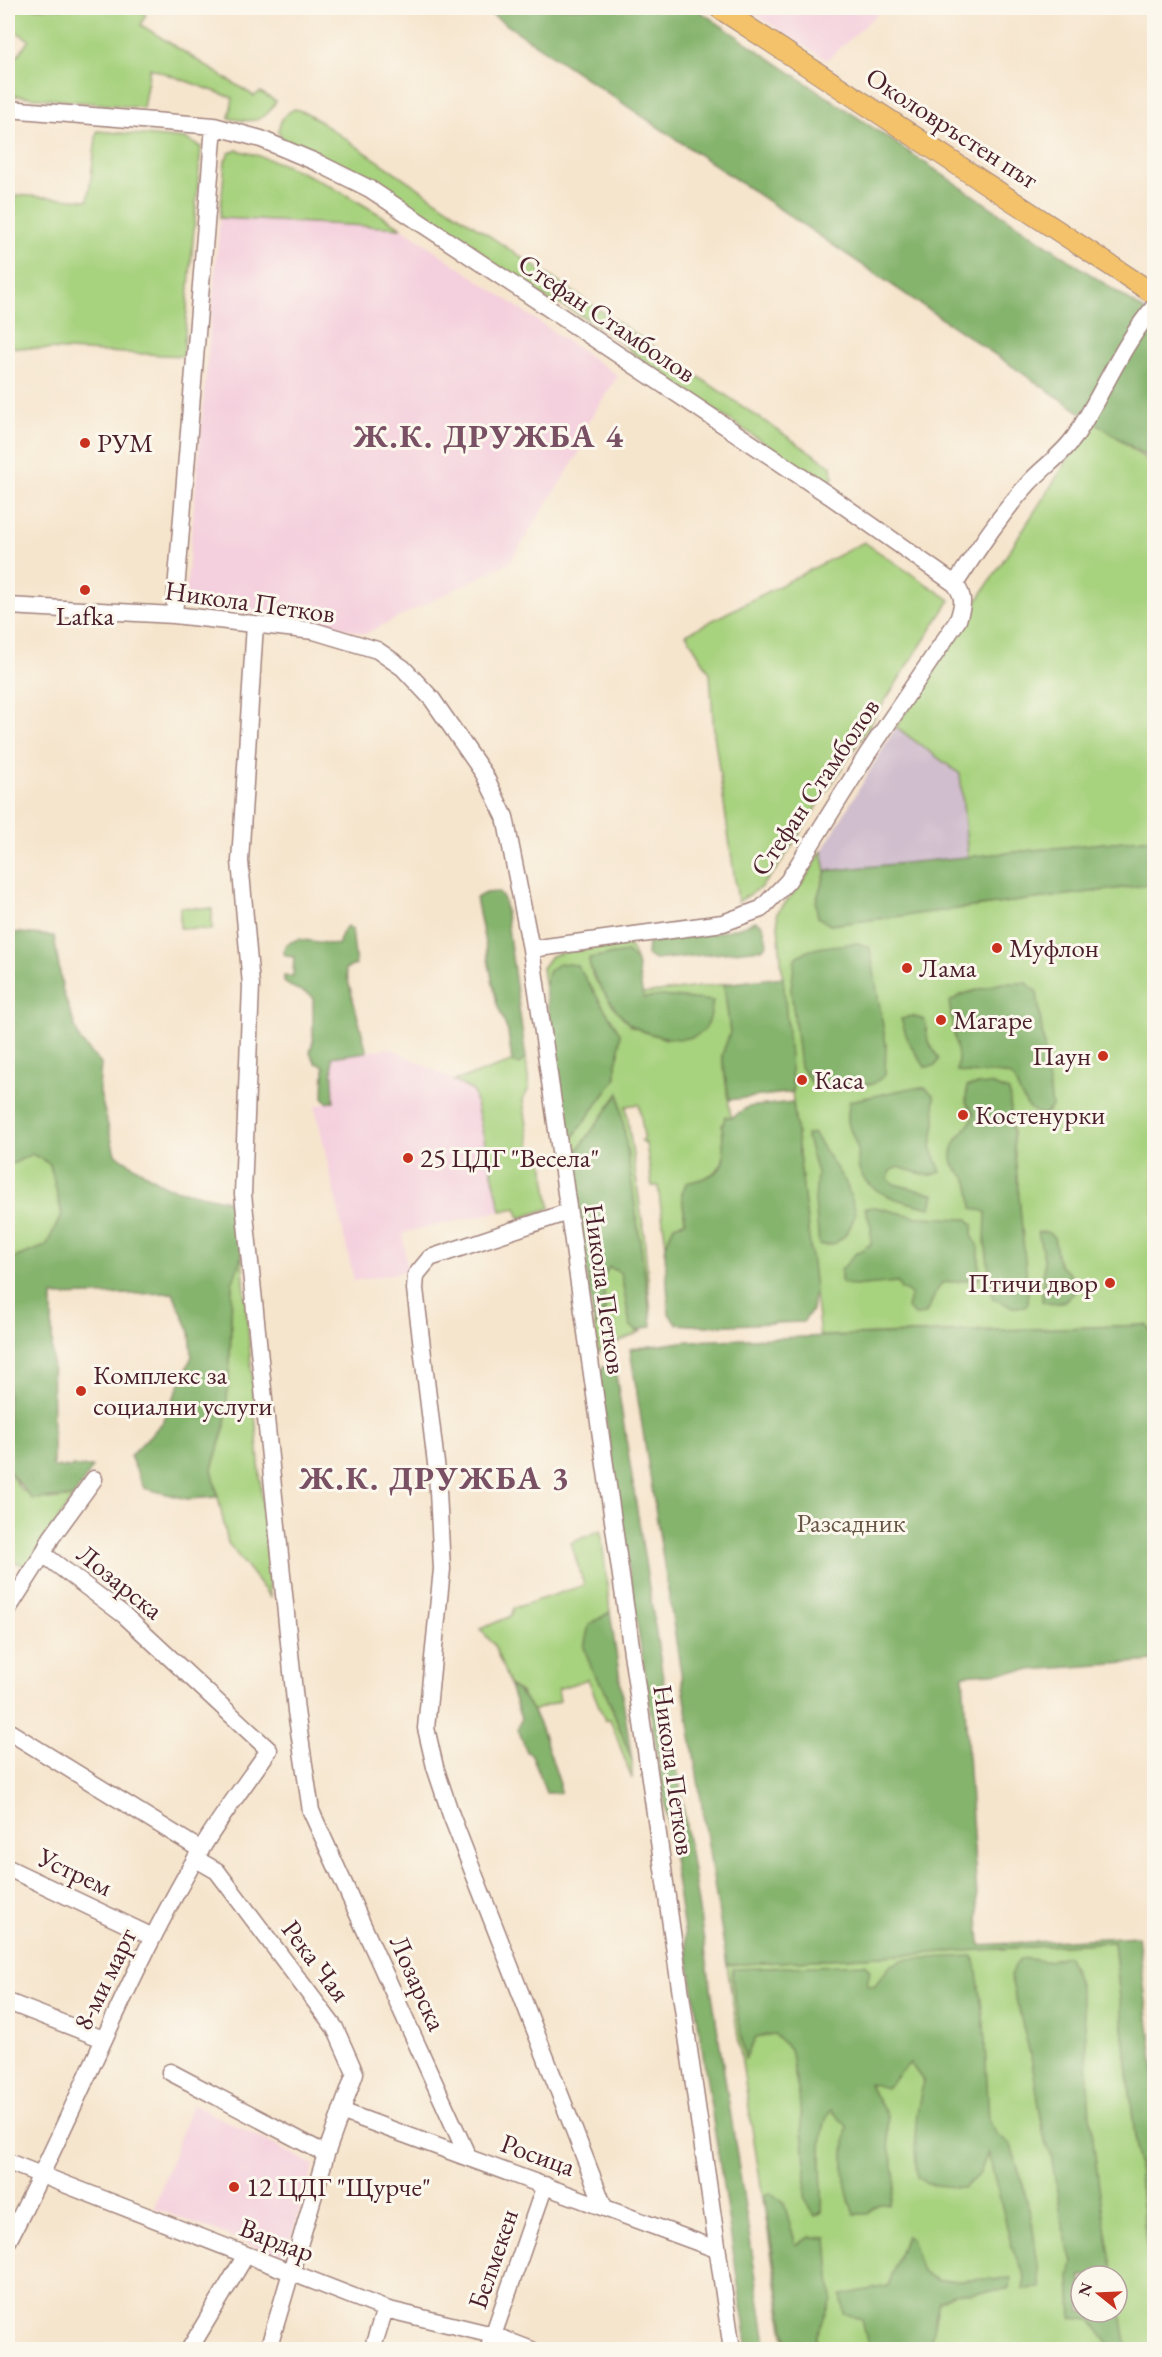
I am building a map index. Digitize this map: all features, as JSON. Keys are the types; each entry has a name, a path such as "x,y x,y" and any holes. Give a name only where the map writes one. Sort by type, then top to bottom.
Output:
{"main road":[{"name":"Околовръстен път","path":"719,8 1155,294"}],"street":[{"name":"Стефан Стамболов","path":"8,109 214,126 270,143 318,162 370,189 830,496 955,584 961,592 964,602 958,620 868,753 788,881 760,909 723,923 531,949"},
{"path":"174,615 214,126"},
{"path":"955,584 998,518 1029,482 1060,455 1075,437 1125,348 1155,307"},
{"name":"Никола Петков","path":"8,606 174,615 314,631 377,650 403,668 432,699 484,774 505,817 531,949 732,2349"},
{"name":"Лозарска","path":"255,624 240,861 251,985 243,1194 296,1712 311,1811 322,1830 468,2157"},
{"path":"568,1212 430,1258 416,1275 415,1289 437,1472 442,1569 426,1728 435,1767 451,1814 604,2207"},
{"path":"8,1609 51,1538 94,1479"},
{"name":"Лозарска","path":"43,1554 124,1615 269,1750"},
{"name":"Река Чая","path":"8,1731 198,1855 218,1871 335,2028 355,2073 326,2154 268,2349"},
{"name":"8-ми март","path":"8,2241 41,2177 103,2039 153,1937 198,1855 269,1750"},
{"name":"Устрем","path":"8,1868 153,1937"},
{"path":"8,2002 103,2039"},
{"path":"170,2072 326,2154"},
{"name":"Росица","path":"341,2112 716,2249"},
{"name":"Вардар","path":"8,2162 41,2177 385,2308 491,2342 532,2349"},
{"name":"Белмекен","path":"491,2342 545,2185"},
{"path":"189,2349 246,2255"},
{"path":"372,2349 385,2308"}],"shaded area":[{"path":"745,8 884,8 827,60"},
{"path":"220,218 402,228 618,376 584,428 591,434 510,562 365,634 315,620 185,606"},
{"path":"896,727 960,774 968,857 826,871 822,851"},
{"name":"25 ЦДГ \"Весела\"","path":"390,1048 473,1090 501,1211 403,1233 407,1271 354,1281 315,1106 334,1101 332,1057"},
{"name":"12 ЦДГ \"Щурче\"","path":"192,2104 314,2165 285,2258 154,2208"}],"green space":[{"path":"8,8 135,8 146,14 141,25 254,96 260,92 276,101 267,114 257,120 244,121 229,118 233,98 150,68 143,108 8,95 8,69 29,40 8,26"},
{"path":"482,8 695,8 1154,317 1154,462"},
{"path":"295,109 307,113 831,466 833,478 829,482 822,482 645,363 599,326 547,299 284,141 278,132 280,124 285,115"},
{"path":"97,131 186,139 201,147 183,356 8,347 8,202 14,202 16,195 88,200"},
{"path":"237,150 302,172 402,228 220,218 225,161 229,153"},
{"path":"1094,419 1154,466 1154,838 968,857 960,774 896,727"},
{"path":"864,542 950,600 778,867 760,888 738,902 714,734 710,673 686,634"},
{"path":"1154,838 1154,884 830,925 818,917 816,902 826,871"},
{"path":"822,851 826,871 816,902 818,917 830,925 1154,884 1154,1337 1147,1325 820,1336 793,1102 777,913 805,879"},
{"path":"498,892 504,899 526,1058 519,1064 512,1062 508,1032 497,1004 476,898 485,893"},
{"path":"180,907 212,909 212,930 180,928"},
{"path":"755,921 763,925 767,944 762,949 654,960 647,955 648,943 653,940 718,933"},
{"path":"347,926 352,929 356,965 345,969 367,1052 332,1057 334,1101 328,1103 323,1097 324,1066 316,1063 310,1053 313,1041 313,997 284,982 284,976 293,976 294,957 286,956 283,952 287,944 298,939 338,945"},
{"path":"8,932 54,936 63,992 80,1040 101,1064 99,1089 115,1154 166,1187 237,1203 242,1255 232,1284 230,1361 225,1425 212,1469 218,1497 187,1499 144,1488 130,1456 163,1422 192,1356 190,1332 173,1293 52,1296 53,1467 93,1467 73,1497 32,1499 8,1470 8,1264 14,1258 46,1246 62,1214 50,1164 32,1154 8,1166"},
{"path":"858,943 870,948 886,1044 885,1075 873,1084 815,1087 800,1067 791,989 795,958 817,948"},
{"path":"624,944 631,947 637,962 627,952 589,958 593,977 631,1026 666,1039 672,997 643,998 641,994 724,984 730,1033 722,1055 731,1118 722,1124 724,1158 716,1171 709,1176 686,1184 682,1193 685,1222 674,1225 666,1245 658,1186 652,1186 646,1143 641,1141 644,1137 639,1104 626,1106 644,1234 652,1326 619,1094 570,1161 568,1144 616,1078 619,1053 577,965 545,989 542,968 551,956 561,953"},
{"path":"627,952 637,962 643,998 662,996 713,1001 709,1021 703,1031 688,1038 668,1038 640,1030 627,1022 593,974 589,958"},
{"path":"559,963 577,965 620,1033 616,1078 568,1144 545,989 548,972"},
{"path":"783,977 793,1092 729,1100 722,1055 730,1033 724,984"},
{"path":"1002,983 1027,983 1037,992 1052,1107 1045,1114 1038,1113 1028,1106 1013,1077 998,1073 971,1074 957,1071 958,1058 949,1002 963,994"},
{"path":"912,1016 925,1020 928,1041 939,1059 935,1066 925,1067 908,1041 901,1019"},
{"path":"526,1058 529,1088 523,1100 531,1150 543,1162 550,1208 520,1218 516,1208 501,1211 473,1091 454,1081 512,1062 519,1064"},
{"path":"990,1084 1009,1091 1028,1292 1028,1303 1025,1307 1013,1307 993,1299 985,1242 986,1212 972,1208 967,1180 955,1167 952,1159 953,1147 970,1124 974,1114 966,1102 967,1086"},
{"path":"911,1088 926,1088 934,1096 935,1123 931,1147 941,1172 929,1176 898,1167 890,1171 888,1179 894,1184 934,1194 931,1208 889,1196 863,1178 858,1164 858,1150 848,1122 850,1101"},
{"path":"619,1093 652,1326 637,1331 630,1325 621,1273 609,1267 603,1278 605,1310 595,1327 570,1161"},
{"path":"793,1102 815,1289 812,1310 803,1322 703,1326 677,1324 669,1314 665,1253 674,1225 685,1222 682,1193 686,1183 704,1178 721,1166 724,1159 725,1116 731,1118 748,1107"},
{"path":"813,1133 846,1183 856,1212 851,1226 843,1237 827,1245 819,1245 815,1201 817,1173 806,1135"},
{"path":"32,1154 50,1164 62,1214 46,1246 14,1258 8,1264 8,1166"},
{"path":"875,1207 917,1217 968,1219 973,1225 972,1235 979,1248 979,1279 942,1283 925,1314 915,1315 907,1308 911,1294 901,1289 897,1282 854,1286 841,1282 841,1270 855,1254 871,1244 871,1226 865,1208"},
{"path":"1038,1232 1047,1232 1054,1237 1059,1265 1070,1274 1078,1287 1063,1302 1053,1304 1042,1301 1044,1258"},
{"path":"242,1255 270,1597 228,1543 212,1469 225,1425 230,1361 232,1284"},
{"path":"609,1267 621,1273 630,1325 637,1331 642,1331 598,1352 595,1327 605,1310 603,1278"},
{"name":"Разсадник","path":"1147,1325 1154,1337 1154,1661 963,1675 980,1945 1138,1936 1154,2067 1154,2315 1114,1942 727,1965 630,1349 689,1341"},
{"path":"603,1367 615,1368 767,2349 748,2349 599,1374"},
{"path":"8,1470 21,1490 50,1500 73,1497 27,1566 8,1560"},
{"path":"601,1530 610,1612 589,1625 593,1673 603,1686 632,1761 632,1779 610,1719 605,1721 588,1679 558,1689 560,1701 532,1711 521,1692 510,1686 494,1645 480,1629 511,1616 514,1608 584,1585 571,1543"},
{"path":"610,1612 632,1761 603,1686 593,1673 584,1647 589,1625"},
{"path":"510,1686 528,1703 535,1716 560,1784 560,1793 546,1793 532,1755 527,1752 518,1729 521,1719"},
{"path":"1114,1942 1154,2315 1154,2349 786,2349 727,1965"},
{"path":"972,1956 976,1964 984,2024 989,2121 996,2133 1011,2145 1032,2222 1041,2288 1023,2289 1025,2276 1013,2251 988,2152 980,2173 964,2188 927,2184 917,2177 916,2129 918,2106 924,2082 910,2063 886,2088 868,2083 888,2118 888,2139 895,2180 889,2205 877,2205 868,2214 854,2214 847,2192 844,2171 847,2126 831,2110 826,2120 821,2145 822,2212 815,2216 805,2198 806,2174 799,2096 790,2049 774,2034 756,2037 745,2059 732,1978 733,1969 865,1964 870,1971 867,1984 874,1986 891,1965 904,1959"},
{"path":"1067,1956 1075,1972 1080,1991 1086,2032 1092,2133 1112,2264 1073,2264 1064,2233 1051,2155 1045,2143 1032,2062 1010,1975 1022,1959 1047,1961"},
{"path":"771,2193 784,2203 796,2245 810,2237 827,2238 832,2300 817,2335 814,2349 788,2349 764,2196"},
{"path":"906,2235 911,2238 922,2272 939,2281 1012,2278 1008,2290 953,2294 939,2301 929,2349 869,2349 862,2320 844,2313 841,2295 888,2286"},
{"path":"1094,2324 1123,2324 1127,2349 1112,2349"}],"place":[{"name":"РУМ","path":"85,443"},
{"name":"Lafka","path":"85,590"},
{"name":"Муфлон","path":"997,948"},
{"name":"Лама","path":"907,968"},
{"name":"Магаре","path":"941,1020"},
{"name":"Паун","path":"1103,1056"},
{"name":"Каса","path":"802,1080"},
{"name":"Костенурки","path":"963,1115"},
{"name":"25 ЦДГ \"Весела\"","path":"408,1158"},
{"name":"Птичи двор","path":"1110,1283"},
{"name":"Комплекс за социални услуги","path":"81,1391"},
{"name":"12 ЦДГ \"Щурче\"","path":"234,2187"}],"district":[{"name":"Ж.К. ДРУЖБА 4","path":"489,435"},
{"name":"Ж.К. ДРУЖБА 3","path":"435,1477"}]}
